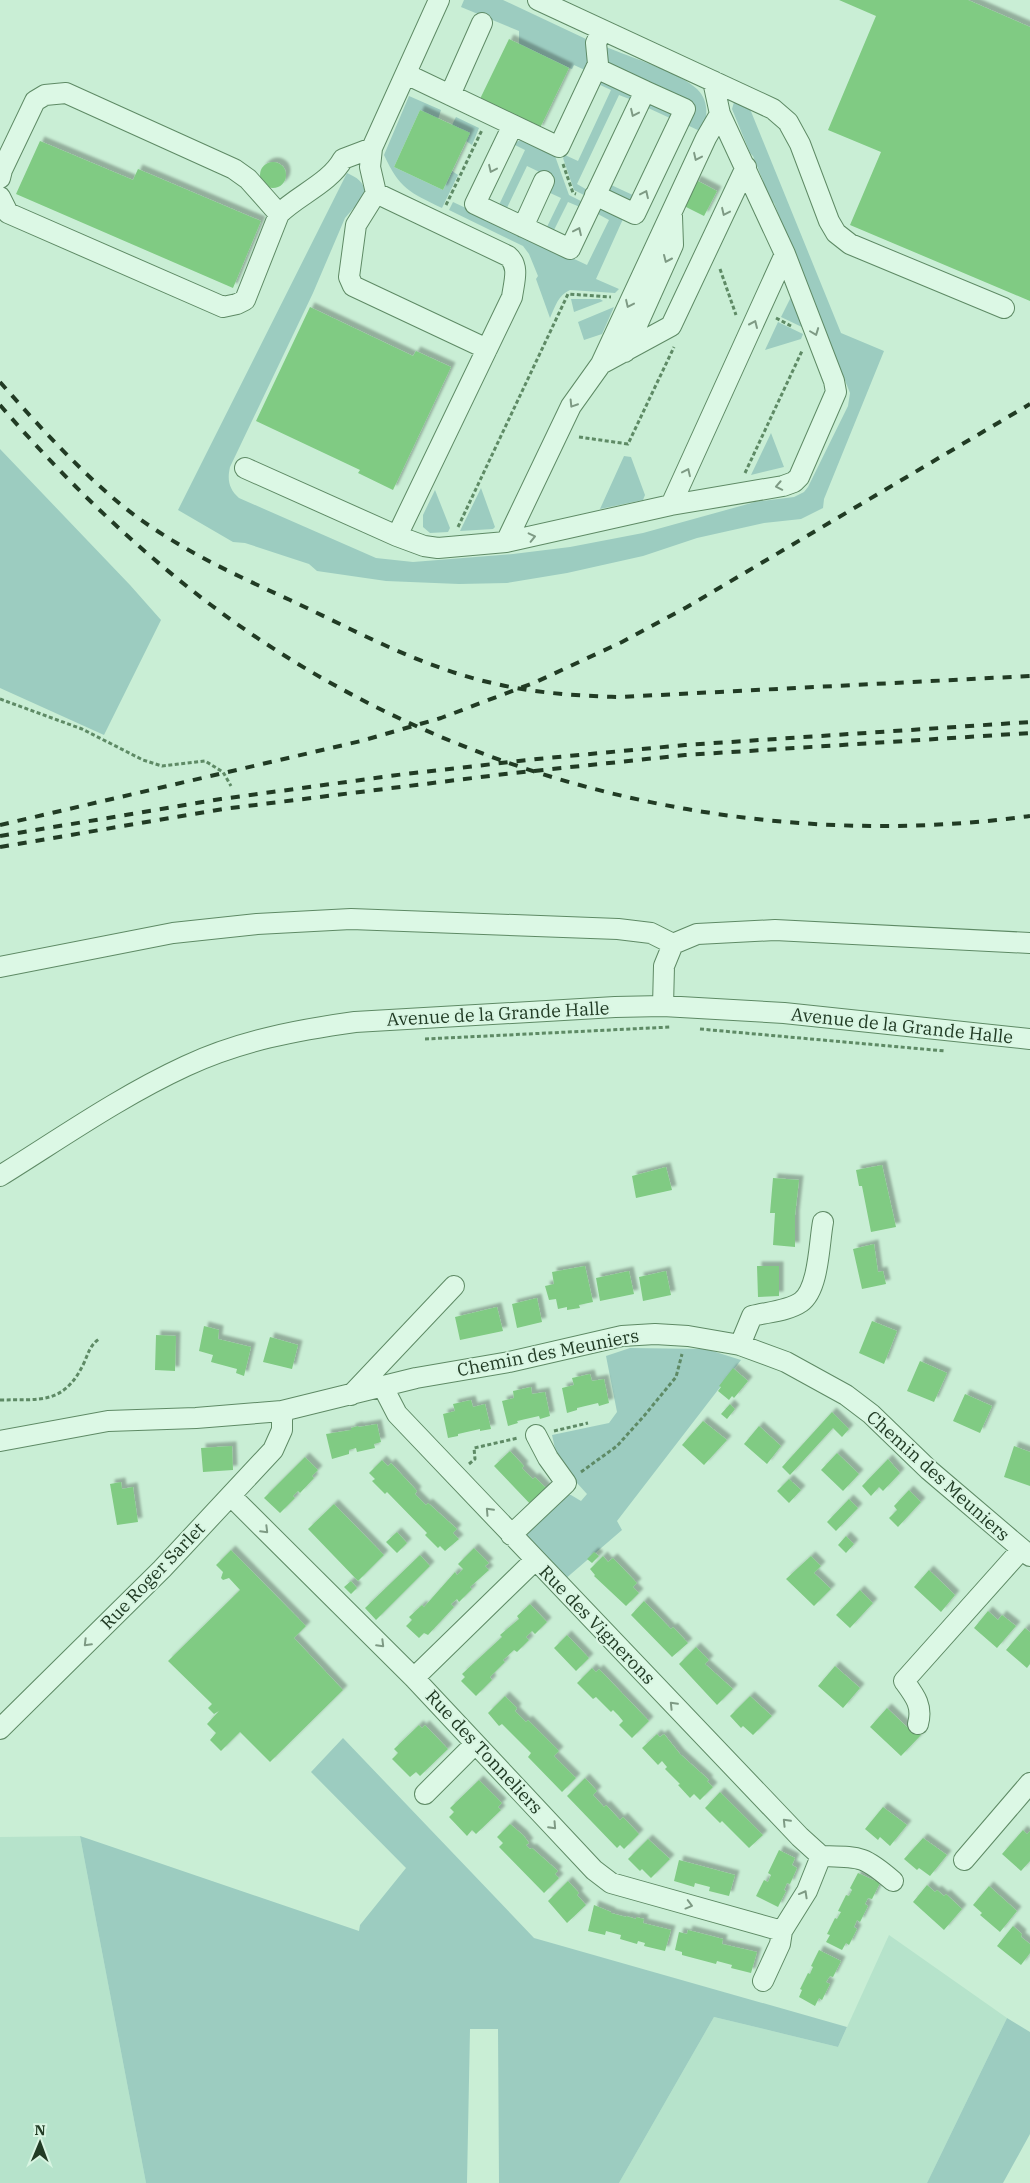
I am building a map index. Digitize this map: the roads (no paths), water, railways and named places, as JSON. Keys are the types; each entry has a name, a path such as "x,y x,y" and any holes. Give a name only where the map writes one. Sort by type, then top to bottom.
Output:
{"street":[{"path":"439,0 372,148 370,167 376,193 356,225 350,277 353,286 487,349"},
{"path":"538,0 773,109 788,122 800,144 829,221 836,232 850,244 1004,308"},
{"path":"450,95 482,23"},
{"path":"406,74 559,147 598,64 596,43 602,30"},
{"path":"595,195 635,214 685,109 596,68"},
{"path":"245,468 397,536 424,546 438,548 506,542 672,505 783,486 794,482 799,477 836,392 834,381 785,254 720,114 713,81"},
{"path":"512,125 475,204 570,249 645,91"},
{"path":"0,178 35,101 45,95 66,93 234,169 248,179 279,214"},
{"path":"506,542 571,406 601,364 706,138 720,114"},
{"path":"0,197 8,213 223,307 237,304 244,300 279,214 287,205 337,169 343,159 372,148"},
{"path":"601,364 671,326 746,168"},
{"path":"523,227 544,181"},
{"path":"376,193 508,256 513,260 516,269 512,297 397,536"},
{"path":"624,352 673,246 671,212"},
{"path":"672,505 785,254"},
{"path":"0,967 173,933 221,927 351,919 618,929 651,933 673,944"},
{"path":"663,1006 664,966 673,944 697,934 776,930 1030,943"},
{"name":"Avenue de la Grande Halle","path":"0,1176 160,1079 188,1065 250,1042 319,1027 354,1022 663,1006 784,1013 1030,1039"},
{"path":"740,1345 752,1316 792,1307 802,1302 809,1294 814,1282 822,1222"},
{"path":"350,1395 454,1286"},
{"name":"Chemin des Meuniers","path":"0,1441 108,1420 196,1418 282,1411 416,1378 509,1362 622,1336 655,1334 688,1336 740,1345 786,1362 846,1395 871,1414 928,1470 1021,1549"},
{"name":"Rue des Vignerons","path":"384,1386 396,1414 534,1561 800,1837 821,1856"},
{"name":"Rue Roger Sarlet","path":"0,1729 162,1569 274,1450 282,1430 282,1411"},
{"path":"511,1535 566,1483 548,1458 536,1435"},
{"name":"Rue des Tonneliers","path":"231,1496 414,1678 594,1870 611,1883 782,1930"},
{"path":"900,1671 1021,1549"},
{"path":"918,1724 921,1714 918,1701 904,1681 1021,1549"},
{"path":"414,1678 534,1561"},
{"path":"425,1794 475,1744"},
{"path":"964,1860 1030,1783"},
{"path":"763,1981 780,1944 782,1930 807,1891 821,1856 857,1857 871,1862 893,1881"}],"railway":[{"path":"0,382 87,475 119,503 159,532 223,569 364,636 414,658 466,676 540,692 620,697 1030,676"},
{"path":"0,825 361,741 441,718 536,682 622,642 687,607 1030,404"},
{"path":"0,405 100,511 182,583 211,605 301,666 396,717 496,759 600,790 706,812 814,824 922,825 1030,816"},
{"path":"0,836 221,799 405,774 537,759 685,745 1030,722"},
{"path":"0,847 223,809 505,774 685,755 1030,733"}]}
